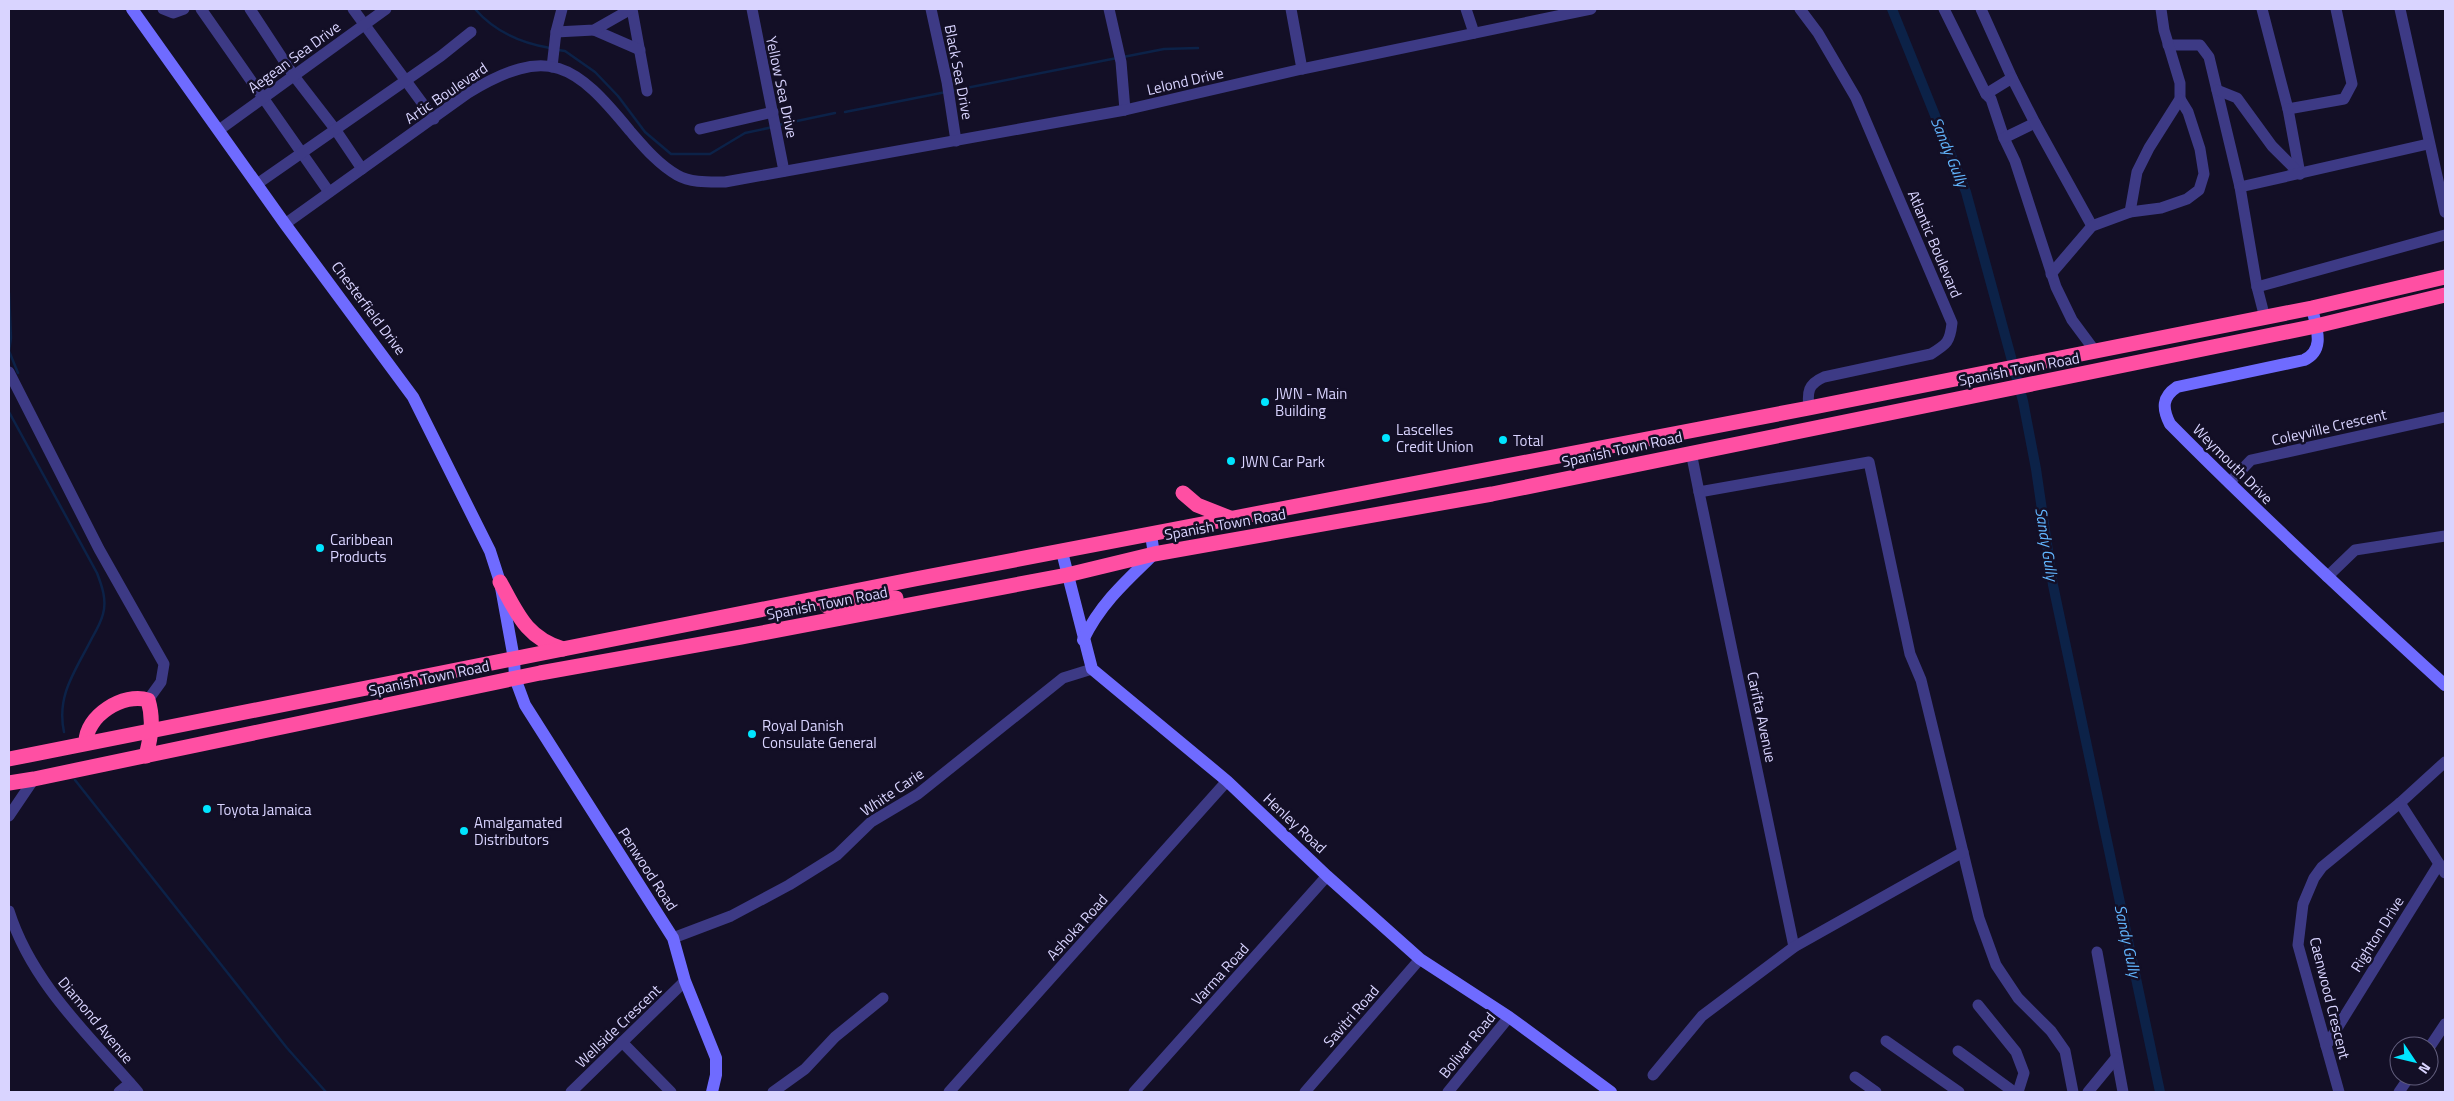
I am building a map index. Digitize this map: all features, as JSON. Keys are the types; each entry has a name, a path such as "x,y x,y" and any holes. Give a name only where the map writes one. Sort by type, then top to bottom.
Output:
{"highway":[{"name":"Spanish Town Road","path":"9,759 152,729 565,650 756,610 2094,352 2312,308 2445,277"},
{"name":"Spanish Town Road","path":"9,783 515,678 908,605 1067,574 1154,554 1492,494 2316,326 2445,295"},
{"path":"1486,470 1492,494"},
{"path":"1184,494 1197,505 1232,519"},
{"path":"500,582 518,615 532,633 549,645 565,650"},
{"path":"756,610 764,614 901,598 908,605"},
{"path":"86,743 86,736 90,728 103,713 121,701 140,698 148,700 152,714 152,729 146,756"}],"street":[{"name":"Chesterfield Drive","path":"132,9 286,224 410,391 490,551 500,582 514,659"},
{"path":"163,9 173,12 184,9"},
{"path":"201,9 329,192"},
{"path":"250,9 294,76 335,128 362,169"},
{"path":"353,9 434,118"},
{"name":"Aegean Sea Drive","path":"219,130 386,9"},
{"path":"553,63 555,37 562,9"},
{"path":"555,37 594,30 632,9 647,91"},
{"name":"Yellow Sea Drive","path":"752,9 784,171"},
{"name":"Black Sea Drive","path":"931,9 947,82 956,141"},
{"path":"1109,9 1121,62 1125,110"},
{"path":"1291,9 1302,69"},
{"path":"1466,9 1474,33"},
{"name":"Lelond Drive","path":"784,171 1125,110 1302,69 1591,9"},
{"name":"Atlantic Boulevard","path":"1800,9 1818,33 1856,98 1952,323 1951,337 1945,345 1931,354 1824,377 1813,382 1807,392 1809,408"},
{"path":"1944,9 1986,94 1991,99 2004,138 2015,161 2052,274 2072,320 2094,352"},
{"path":"1981,9 2035,124 2092,226"},
{"path":"2052,274 2092,226 2130,212 2161,208 2187,199 2199,190 2204,174 2200,149 2188,112 2180,99 2180,83 2168,45 2161,9"},
{"path":"2288,109 2344,99 2352,84 2336,9"},
{"path":"2400,9 2428,144 2445,212"},
{"path":"2266,10 2300,174"},
{"path":"594,30 640,50"},
{"path":"257,184 441,56 471,32"},
{"path":"2168,45 2200,46 2209,57 2240,187 2257,287 2265,318"},
{"name":"Artic Boulevard","path":"286,224 495,76 528,66 553,63 588,83 649,153 678,176 703,182 725,182 784,171"},
{"path":"1986,94 2012,78"},
{"path":"2217,90 2237,98 2272,146 2300,174"},
{"path":"2130,212 2137,172 2149,148 2180,99"},
{"path":"700,128 772,112"},
{"path":"2004,138 2035,124"},
{"path":"2240,187 2428,144"},
{"path":"2257,287 2445,235"},
{"name":"Weymouth Drive","path":"2312,308 2319,338 2318,347 2313,356 2304,360 2177,388 2168,393 2164,402 2164,413 2170,424 2229,483 2327,577 2445,685"},
{"path":"9,372 94,540 164,664 161,682 148,700"},
{"name":"Coleyville Crescent","path":"2229,483 2251,460 2445,417"},
{"name":"Carifta Avenue","path":"1692,452 1794,947"},
{"path":"1699,492 1869,462 1910,654 1921,680 1980,918 1996,964 2018,998 2051,1031 2065,1051 2074,1092"},
{"path":"1083,640 1093,619 1107,600 1154,554 1151,535"},
{"path":"2327,577 2355,550 2445,536"},
{"path":"1062,552 1083,640 1092,669"},
{"name":"Penwood Road","path":"514,659 515,678 525,704 673,938 685,981 716,1058 716,1075 712,1092"},
{"name":"Henley Road","path":"1092,669 1227,781 1420,959 1509,1016 1611,1092"},
{"name":"White Carie","path":"673,938 731,916 789,886 837,855 871,822 918,794 1062,678 1092,669"},
{"name":"Caenwood Crescent","path":"2339,1092 2298,945 2303,904 2322,867 2400,804 2445,762"},
{"path":"9,816 34,779"},
{"name":"Ashoka Road","path":"949,1092 1227,781"},
{"path":"2400,804 2442,868"},
{"path":"1653,1075 1702,1016 1794,947 1963,852"},
{"name":"Righton Drive","path":"2326,1046 2442,868"},
{"name":"Varma Road","path":"1140,1090 1328,876"},
{"name":"Diamond Avenue","path":"9,911 12,923 40,976 57,1001 138,1092"},
{"path":"2096,952 2116,1047 2116,1058 2123,1092"},
{"name":"Savitri Road","path":"1305,1092 1420,959"},
{"name":"Wellside Crescent","path":"571,1092 685,981"},
{"path":"773,1092 805,1069 835,1037 883,998"},
{"path":"1978,1005 2016,1052 2024,1073 2018,1092"},
{"name":"Bolivar Road","path":"1448,1092 1509,1016"},
{"path":"2437,1036 2445,1024"},
{"path":"1886,1041 1959,1092"},
{"path":"622,1042 672,1092"},
{"path":"1958,1051 2014,1092"},
{"path":"2088,1092 2116,1058"},
{"path":"1855,1077 1876,1092"},
{"path":"119,1092 130,1083"}],"waterway":[{"path":"475,9 491,24 518,40 550,48"},
{"name":"Sandy Gully","path":"1892,9 1966,192 2023,401 2036,469 2053,585 2160,1092"},
{"path":"1123,57 1164,49 1198,48"},
{"path":"558,50 565,51 595,72 618,96 645,132 671,154 710,154 745,133 773,127"},
{"path":"951,91 1117,58"},
{"path":"845,112 946,92"},
{"path":"778,125 835,113"},
{"path":"9,293 11,338 9,351 18,373"},
{"path":"9,412 97,573 103,593 104,609 101,620 74,672 65,694 62,719 64,732"},
{"path":"75,780 287,1048 326,1092"}],"place":[{"name":"JWN - Main Building","path":"1265,402"},
{"name":"Lascelles Credit Union","path":"1386,438"},
{"name":"Total","path":"1503,440"},
{"name":"JWN Car Park","path":"1231,461"},
{"name":"Caribbean Products","path":"320,548"},
{"name":"Royal Danish Consulate General","path":"752,734"},
{"name":"Toyota Jamaica","path":"207,809"},
{"name":"Amalgamated Distributors","path":"464,831"}]}
